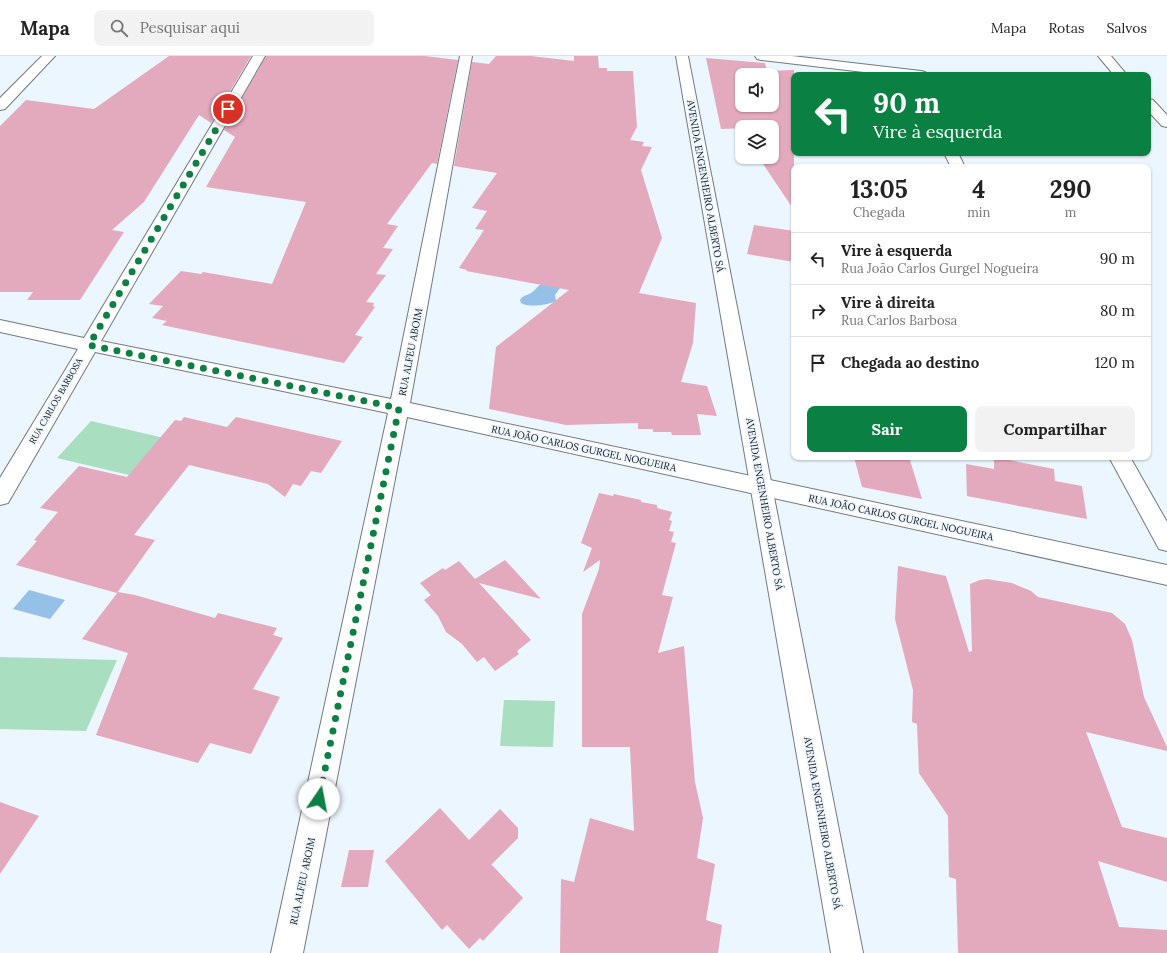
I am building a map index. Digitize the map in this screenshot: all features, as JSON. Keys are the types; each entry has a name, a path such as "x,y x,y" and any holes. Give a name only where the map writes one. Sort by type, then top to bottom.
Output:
{"street":[{"path":"0,106 49,56"},
{"name":"RUA CARLOS BARBOSA","path":"0,497 259,56"},
{"name":"RUA ALFEU ABOIM","path":"287,953 399,408 466,56"},
{"name":"AVENIDA ENGENHEIRO ALBERTO SÁ","path":"682,56 763,487 847,953"},
{"path":"761,56 891,72"},
{"path":"1104,56 1118,72"},
{"path":"900,62 906,72"},
{"path":"1151,103 1167,105"},
{"path":"1151,106 1167,123"},
{"name":"RUA JOÃO CARLOS GURGEL NOGUEIRA","path":"0,326 399,408 1167,575"},
{"path":"1121,460 1167,542"}],"green space":[{"path":"91,421 164,438 133,476 57,458"},
{"path":"0,657 117,660 86,731 0,729"},
{"path":"504,700 555,701 553,747 500,746"}],"water":[{"path":"544,282 560,288 555,295 556,301 538,305 524,305 521,303 520,300 522,297 533,292"},
{"path":"29,590 65,600 50,619 13,609"}],"building":[{"path":"169,56 251,56 211,123 199,115 144,202 112,230 124,232 80,300 27,300 33,292 0,292 0,126 26,100 94,109"},
{"path":"266,56 425,56 458,60 437,164 432,163 387,224 398,226 383,248 393,249 376,274 386,275 366,302 374,303 373,306 375,307 355,335 363,337 344,363 162,325 167,321 152,318 163,306 149,304 181,271 201,274 203,272 272,284 306,202 206,187 235,137 224,130"},
{"path":"496,56 531,56 574,61 574,56 598,56 599,68 607,68 607,71 633,71 637,127 630,140 644,142 642,146 652,147 641,170 662,238 639,293 696,303 693,343 681,382 707,386 717,416 697,414 701,435 672,435 671,432 653,432 653,429 638,429 638,423 566,425 489,409 496,347 569,290 466,271 467,270 459,268 484,230 475,229 487,211 472,208 497,173 454,166 472,62 489,64"},
{"path":"706,58 765,63 766,68 735,68 735,112 779,112 779,71 794,70 794,72 791,72 791,156 794,156 794,164 791,164 791,206 763,164 779,164 779,120 735,120 735,128 721,129"},
{"path":"754,225 791,231 791,261 747,254"},
{"path":"184,417 227,427 236,417 342,441 321,473 311,471 301,486 293,484 285,497 268,484 189,465 134,535 155,540 117,593 16,565 37,541 34,540 58,512 40,508 79,466 127,477 175,420 181,421"},
{"path":"855,460 910,460 922,499 862,487"},
{"path":"994,460 1009,460 1054,469 1055,481 1082,486 1087,519 967,496 966,464 994,469"},
{"path":"599,493 613,496 614,494 641,500 641,502 657,505 657,508 672,512 669,520 672,521 669,531 674,532 671,542 676,543 662,595 673,597 658,653 684,646 695,782 703,818 697,858 715,864 706,920 722,925 718,953 560,953 561,879 574,882 590,818 634,831 630,747 582,747 582,614 599,569 600,560 583,572 592,548 581,543"},
{"path":"505,560 541,599 479,583 531,640 517,651 519,654 495,671 484,657 477,662 462,644 446,632 438,616 424,600 431,595 420,583 443,568 445,570 459,561 475,579"},
{"path":"898,566 946,576 969,652 972,651 970,584 980,580 987,579 1012,583 1031,591 1038,597 1112,613 1125,624 1132,640 1144,697 1167,747 1167,751 1086,732 1122,827 1167,838 1167,882 1098,861 1119,927 1167,930 1167,953 958,953 956,879 949,877 948,816 919,773 917,724 912,722 913,690 895,619"},
{"path":"118,592 135,595 215,618 218,613 277,628 273,635 283,638 253,689 280,697 251,754 210,743 198,763 96,735 128,653 82,639"},
{"path":"0,802 39,816 0,874"},
{"path":"440,808 469,840 500,809 518,828 518,838 491,865 523,898 483,941 480,938 469,949 447,925 442,930 385,861"},
{"path":"349,850 374,850 368,887 341,887"}],"route":[{"path":"228,109 89,345 399,408 319,799"}]}
